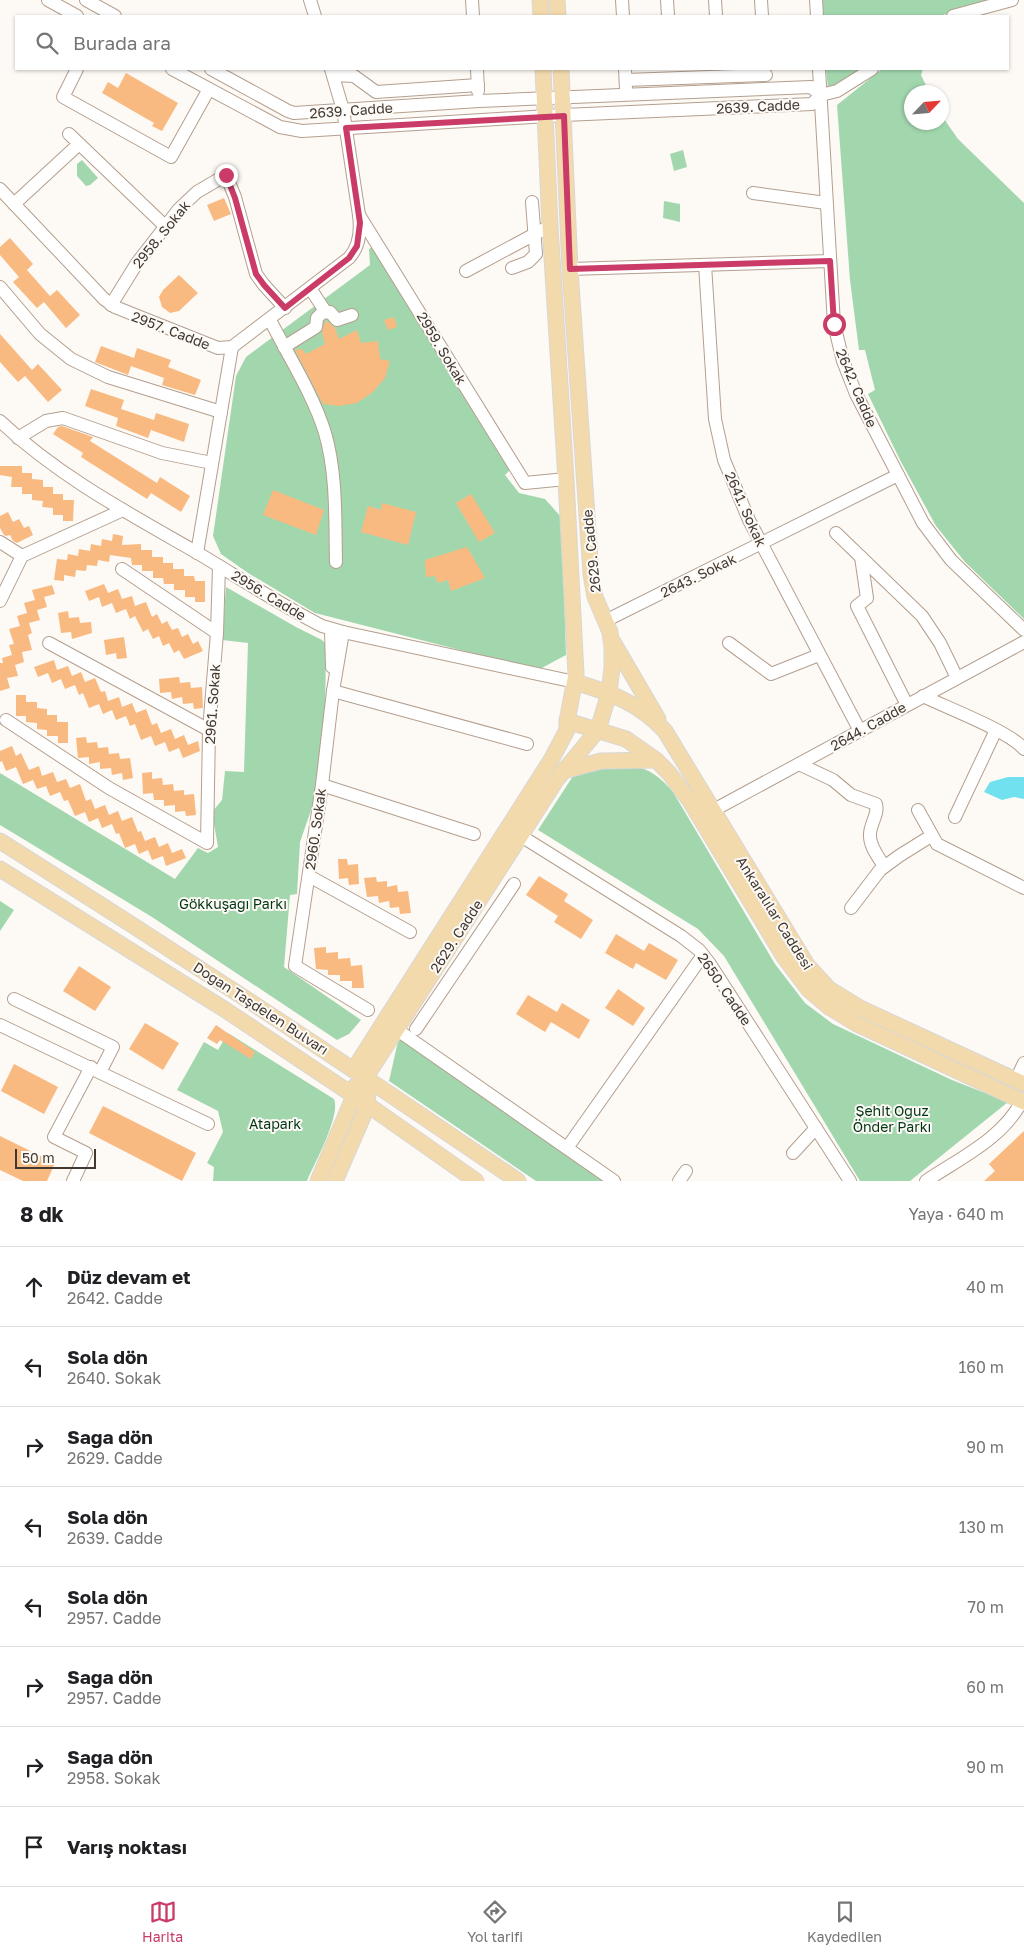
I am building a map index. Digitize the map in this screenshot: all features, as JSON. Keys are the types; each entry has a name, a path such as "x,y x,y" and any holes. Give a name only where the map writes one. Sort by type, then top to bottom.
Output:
{"main road":[{"path":"540,0 541,15"},
{"path":"557,0 558,15"},
{"name":"2629. Cadde","path":"360,1073 551,760 567,730 567,720 575,682 566,479 550,226 543,70"},
{"name":"2629. Cadde","path":"360,1073 396,1029 563,771 598,730 609,693 612,668 611,638 595,597 591,574 570,269 561,70"},
{"path":"611,638 665,732"},
{"name":"Ankaralılar Caddesi","path":"575,682 609,693 635,705 665,732 807,965 830,989 860,1008 1020,1082"},
{"name":"Ankaralılar Caddesi","path":"567,720 626,739 656,760 680,786 784,957 800,978 828,1007 857,1024 1023,1101"},
{"path":"563,771 601,761 656,760"},
{"name":"Doğan Taşdelen Bulvarı","path":"0,841 360,1073 518,1181"},
{"name":"Doğan Taşdelen Bulvarı","path":"0,869 224,1009 368,1105 476,1181"},
{"path":"318,1181 354,1096 360,1073"},
{"path":"336,1181 368,1105 360,1073"}],"street":[{"path":"48,0 75,15"},
{"path":"86,0 114,15"},
{"path":"310,0 315,15"},
{"path":"622,0 623,15"},
{"path":"667,0 668,15"},
{"path":"715,0 716,15"},
{"path":"761,0 762,15"},
{"path":"816,0 817,15"},
{"path":"957,15 1012,0"},
{"path":"76,70 63,97 171,157 209,89"},
{"name":"2639. Cadde","path":"174,70 286,128 302,131 545,116 812,104 821,95 811,87 479,101 291,112 213,70"},
{"path":"476,70 479,101"},
{"name":"2642. Cadde","path":"819,70 834,324 843,361 856,394 923,523 941,548 1024,630"},
{"path":"821,95 837,91 870,70"},
{"path":"198,553 232,347 270,320 353,254 359,236 359,215 346,128 332,72 354,76 376,92 478,84"},
{"path":"627,94 626,75 766,72 767,89"},
{"path":"69,134 165,226"},
{"path":"14,204 79,144"},
{"name":"2958. Sokak","path":"111,305 126,278 179,209 197,192 226,175 237,205 256,274 285,308"},
{"name":"2957. Cadde","path":"0,189 111,305 128,314 218,348 232,347"},
{"path":"753,193 826,202"},
{"path":"512,268 528,262 536,254 532,202"},
{"name":"2959. Sokak","path":"359,215 525,483 566,479"},
{"path":"466,271 550,226"},
{"path":"570,269 830,261"},
{"name":"2641. Sokak","path":"705,265 714,405 718,434 736,491 761,544 860,731"},
{"path":"0,287 45,339 71,359 108,377 221,412"},
{"path":"310,288 325,312 333,314 337,320 352,315"},
{"path":"284,347 316,327 317,318 325,312"},
{"path":"270,320 315,408 325,434 331,468 336,562"},
{"path":"18,438 46,421 64,418 162,453 212,464"},
{"name":"2956. Cadde","path":"0,422 59,470 106,500 313,621 337,631 575,682"},
{"name":"2643. Sokak","path":"605,621 898,475"},
{"path":"92,524 106,500"},
{"path":"0,601 22,556 123,510"},
{"path":"836,533 922,616 940,643 957,678"},
{"path":"0,542 22,556"},
{"path":"861,557 866,598 857,606 907,705"},
{"name":"2961. Sokak","path":"6,720 110,788 206,843 209,730 217,633 219,566"},
{"path":"122,568 217,633"},
{"name":"2960. Sokak","path":"337,631 322,785 295,966 368,1010"},
{"name":"2644. Cadde","path":"712,811 1024,642"},
{"path":"49,643 209,730"},
{"path":"729,643 771,674 819,655"},
{"path":"332,692 527,744"},
{"path":"923,696 996,730 1018,742 1024,749"},
{"path":"956,818 996,730"},
{"path":"799,764 833,780 851,796 876,804 877,810 870,832 870,839 884,866"},
{"path":"322,785 474,834"},
{"path":"918,810 936,844 1024,888"},
{"name":"2650. Cadde","path":"521,836 681,936 703,955 850,1181"},
{"path":"851,908 884,866 931,836"},
{"path":"309,876 410,932"},
{"path":"416,1029 514,884"},
{"path":"456,935 472,946"},
{"path":"567,1148 703,955"},
{"path":"14,998 113,1047 96,1069 54,1137 86,1152 73,1181"},
{"path":"0,1024 208,1124"},
{"path":"396,1029 614,1181"},
{"path":"1020,1082 1024,1064"},
{"path":"926,1181 990,1138 1014,1114 1023,1101"},
{"path":"793,1153 816,1128"}],"green space":[{"path":"822,0 991,0 943,15 823,15"},
{"path":"826,70 859,70 828,89"},
{"path":"881,70 923,70 921,75 926,85 904,85 904,130 949,130 949,126 958,139 1024,203 1024,619 965,562 936,526 900,460 868,394 875,390 865,350 859,350 850,280 837,105"},
{"path":"683,150 687,167 674,171 670,154"},
{"path":"82,160 98,178 86,186 77,176 77,164"},
{"path":"664,201 680,204 680,222 663,218"},
{"path":"374,246 509,463 509,471 505,475 519,493 545,499 562,518 566,655 538,670 315,613 248,573 221,554 213,536 236,376 246,357 370,265 369,249"},
{"name":"Gökkuşağı Parkı","path":"226,587 326,644 325,718 317,793 300,842 297,894 290,895 284,967 361,1020 349,1034 337,1040 152,917 0,825 0,773 175,879 198,848 208,853 218,847 212,812 222,800 225,771 244,772 248,643 222,640"},
{"name":"Şehit Oğuz Önder Parkı","path":"632,766 645,769 655,775 673,792 775,964 805,1003 833,1024 952,1080 1008,1102 910,1181 860,1181 724,956 698,929 538,830 575,773 596,768"},
{"path":"0,901 14,910 0,931"},
{"name":"Atapark","path":"228,1033 334,1099 334,1117 307,1181 213,1181 214,1167 207,1163 223,1132 218,1111 177,1090 204,1042 218,1050"},
{"path":"399,1037 606,1181 536,1181 389,1081"}],"water":[{"path":"1008,777 1024,777 1024,799 1014,797 1002,800 984,792 990,782"}],"building":[{"path":"126,73 178,103 162,131 152,126 154,123 102,93 108,82 118,88"},
{"path":"224,198 231,214 214,221 207,205"},
{"path":"10,238 33,264 27,270 50,296 57,290 80,315 66,328 44,302 37,308 13,282 19,277 0,255 0,247"},
{"path":"179,275 198,293 179,311 170,313 162,307 159,297 163,290"},
{"path":"394,317 397,327 388,330 384,320"},
{"path":"327,321 335,328 339,339 357,330 361,343 378,341 380,359 390,361 385,378 373,392 357,403 339,406 323,404 295,350 302,349 306,354 325,344 322,332"},
{"path":"0,334 32,370 38,364 62,390 48,402 25,376 18,382 0,362"},
{"path":"101,346 134,358 137,348 171,360 168,367 201,380 195,395 162,385 164,378 131,366 128,375 95,362"},
{"path":"91,389 124,400 121,409 154,420 156,413 189,424 184,442 151,430 148,438 116,426 118,418 85,406"},
{"path":"62,426 93,437 90,441 157,483 160,477 190,496 181,512 151,493 147,499 81,457 83,453 53,434 58,427"},
{"path":"0,466 22,466 22,473 32,473 32,479 43,480 43,487 53,487 53,494 63,494 63,500 74,500 73,521 63,521 63,515 53,515 53,508 42,507 43,501 32,500 32,494 22,494 22,487 11,487 12,477 0,475"},
{"path":"273,490 324,510 316,535 263,515"},
{"path":"471,494 495,533 479,542 456,503"},
{"path":"382,503 416,512 408,545 361,532 368,506 381,510"},
{"path":"8,512 13,522 19,519 24,528 29,526 33,535 17,543 13,541 10,535 4,535 0,528 0,516"},
{"path":"113,534 123,536 122,545 141,544 141,550 152,550 152,557 163,557 163,563 173,563 173,569 184,569 184,576 194,576 195,581 205,581 205,602 195,602 195,597 185,597 185,590 174,590 174,584 164,584 163,578 153,578 153,571 142,571 142,565 132,565 131,558 110,555 109,562 98,560 97,566 87,565 86,571 76,570 75,577 64,575 64,581 54,580 57,559 67,560 68,554 78,556 79,549 90,551 91,544 101,546 102,539 112,541"},
{"path":"467,547 485,578 451,591 448,580 438,583 435,576 426,577 425,560"},
{"path":"104,584 108,593 118,589 122,599 132,596 135,606 146,602 152,617 157,614 162,624 167,621 172,630 178,628 182,637 188,634 193,644 198,641 203,651 184,659 179,650 174,653 169,643 163,646 159,636 153,639 148,629 143,632 135,616 130,619 126,609 116,613 112,603 102,607 99,597 89,601 85,591"},
{"path":"52,585 55,594 44,597 47,607 37,610 40,620 29,623 32,633 28,635 32,650 22,652 24,662 15,665 18,676 7,678 10,688 0,691 0,663 3,663 2,658 12,655 9,645 14,644 9,629 20,626 17,616 27,613 24,603 35,600 32,590"},
{"path":"68,611 69,618 79,617 80,623 91,622 92,633 72,639 71,632 61,633 58,613"},
{"path":"124,637 127,658 117,659 116,653 106,655 104,640"},
{"path":"54,660 57,670 68,666 72,676 81,672 85,682 95,678 101,692 105,691 108,701 119,697 122,707 132,703 136,713 146,709 152,725 157,723 161,733 171,729 175,739 184,735 188,745 198,741 200,751 183,758 179,748 169,752 165,742 155,746 151,736 141,740 135,724 130,726 126,716 116,720 112,710 103,714 99,704 89,708 83,693 79,695 75,685 65,689 61,679 52,683 48,673 38,677 34,667"},
{"path":"179,677 180,683 190,682 191,688 202,687 203,708 194,709 193,703 183,704 182,697 172,699 171,692 160,693 159,679"},
{"path":"16,695 26,695 26,702 37,702 37,708 47,709 47,715 57,715 57,722 68,722 68,743 58,743 58,736 47,736 47,730 37,729 37,723 26,722 26,716 16,716"},
{"path":"86,737 87,743 97,742 98,748 108,747 109,754 119,753 120,759 130,758 133,778 123,780 122,773 112,775 111,768 100,769 100,762 89,764 89,757 78,758 76,738"},
{"path":"12,746 16,756 21,753 29,770 39,766 42,776 53,772 57,782 66,779 70,788 80,784 86,801 91,799 95,809 105,805 109,815 118,811 122,821 132,817 138,832 141,831 145,841 155,837 159,847 168,843 172,853 182,849 186,858 166,866 163,856 152,860 148,850 139,854 135,844 125,848 119,833 116,834 112,824 102,828 98,818 89,822 85,812 75,816 68,800 64,801 60,792 50,796 46,786 37,789 33,780 23,784 16,767 6,771 2,761 0,762 0,751"},
{"path":"152,772 152,779 162,778 163,785 173,784 174,791 184,790 184,795 194,794 196,815 186,816 185,811 175,812 175,805 164,806 164,800 154,800 153,793 143,794 142,773"},
{"path":"338,859 347,859 348,865 358,864 359,884 349,885 348,878 339,879"},
{"path":"539,876 568,894 564,901 593,920 581,939 554,922 558,916 526,895"},
{"path":"376,877 377,882 387,881 387,887 397,885 398,892 408,891 411,913 400,914 399,907 390,908 389,901 379,903 378,896 367,897 364,878"},
{"path":"616,934 644,951 649,943 678,960 666,980 636,963 633,969 605,953"},
{"path":"326,947 326,953 338,952 338,959 350,958 351,966 362,965 364,988 352,988 352,981 340,981 340,975 328,975 328,970 316,969 314,948"},
{"path":"79,966 111,987 95,1011 63,991"},
{"path":"618,989 645,1008 633,1026 605,1008"},
{"path":"528,995 557,1012 562,1003 590,1020 579,1039 551,1022 545,1032 516,1014"},
{"path":"145,1023 179,1043 163,1070 129,1049"},
{"path":"216,1025 255,1052 251,1059 220,1040 217,1044 207,1038"},
{"path":"14,1064 58,1087 44,1114 1,1091"},
{"path":"103,1106 196,1153 182,1181 89,1133"},
{"path":"1024,1131 1024,1181 984,1181 995,1171 989,1164"},
{"path":"0,1136 55,1163 47,1181 23,1181 0,1170"}],"route":[{"path":"226,175 240,213 256,274 285,308 349,258 357,246 360,223 346,128 564,116 570,269 830,261 834,324"}]}
